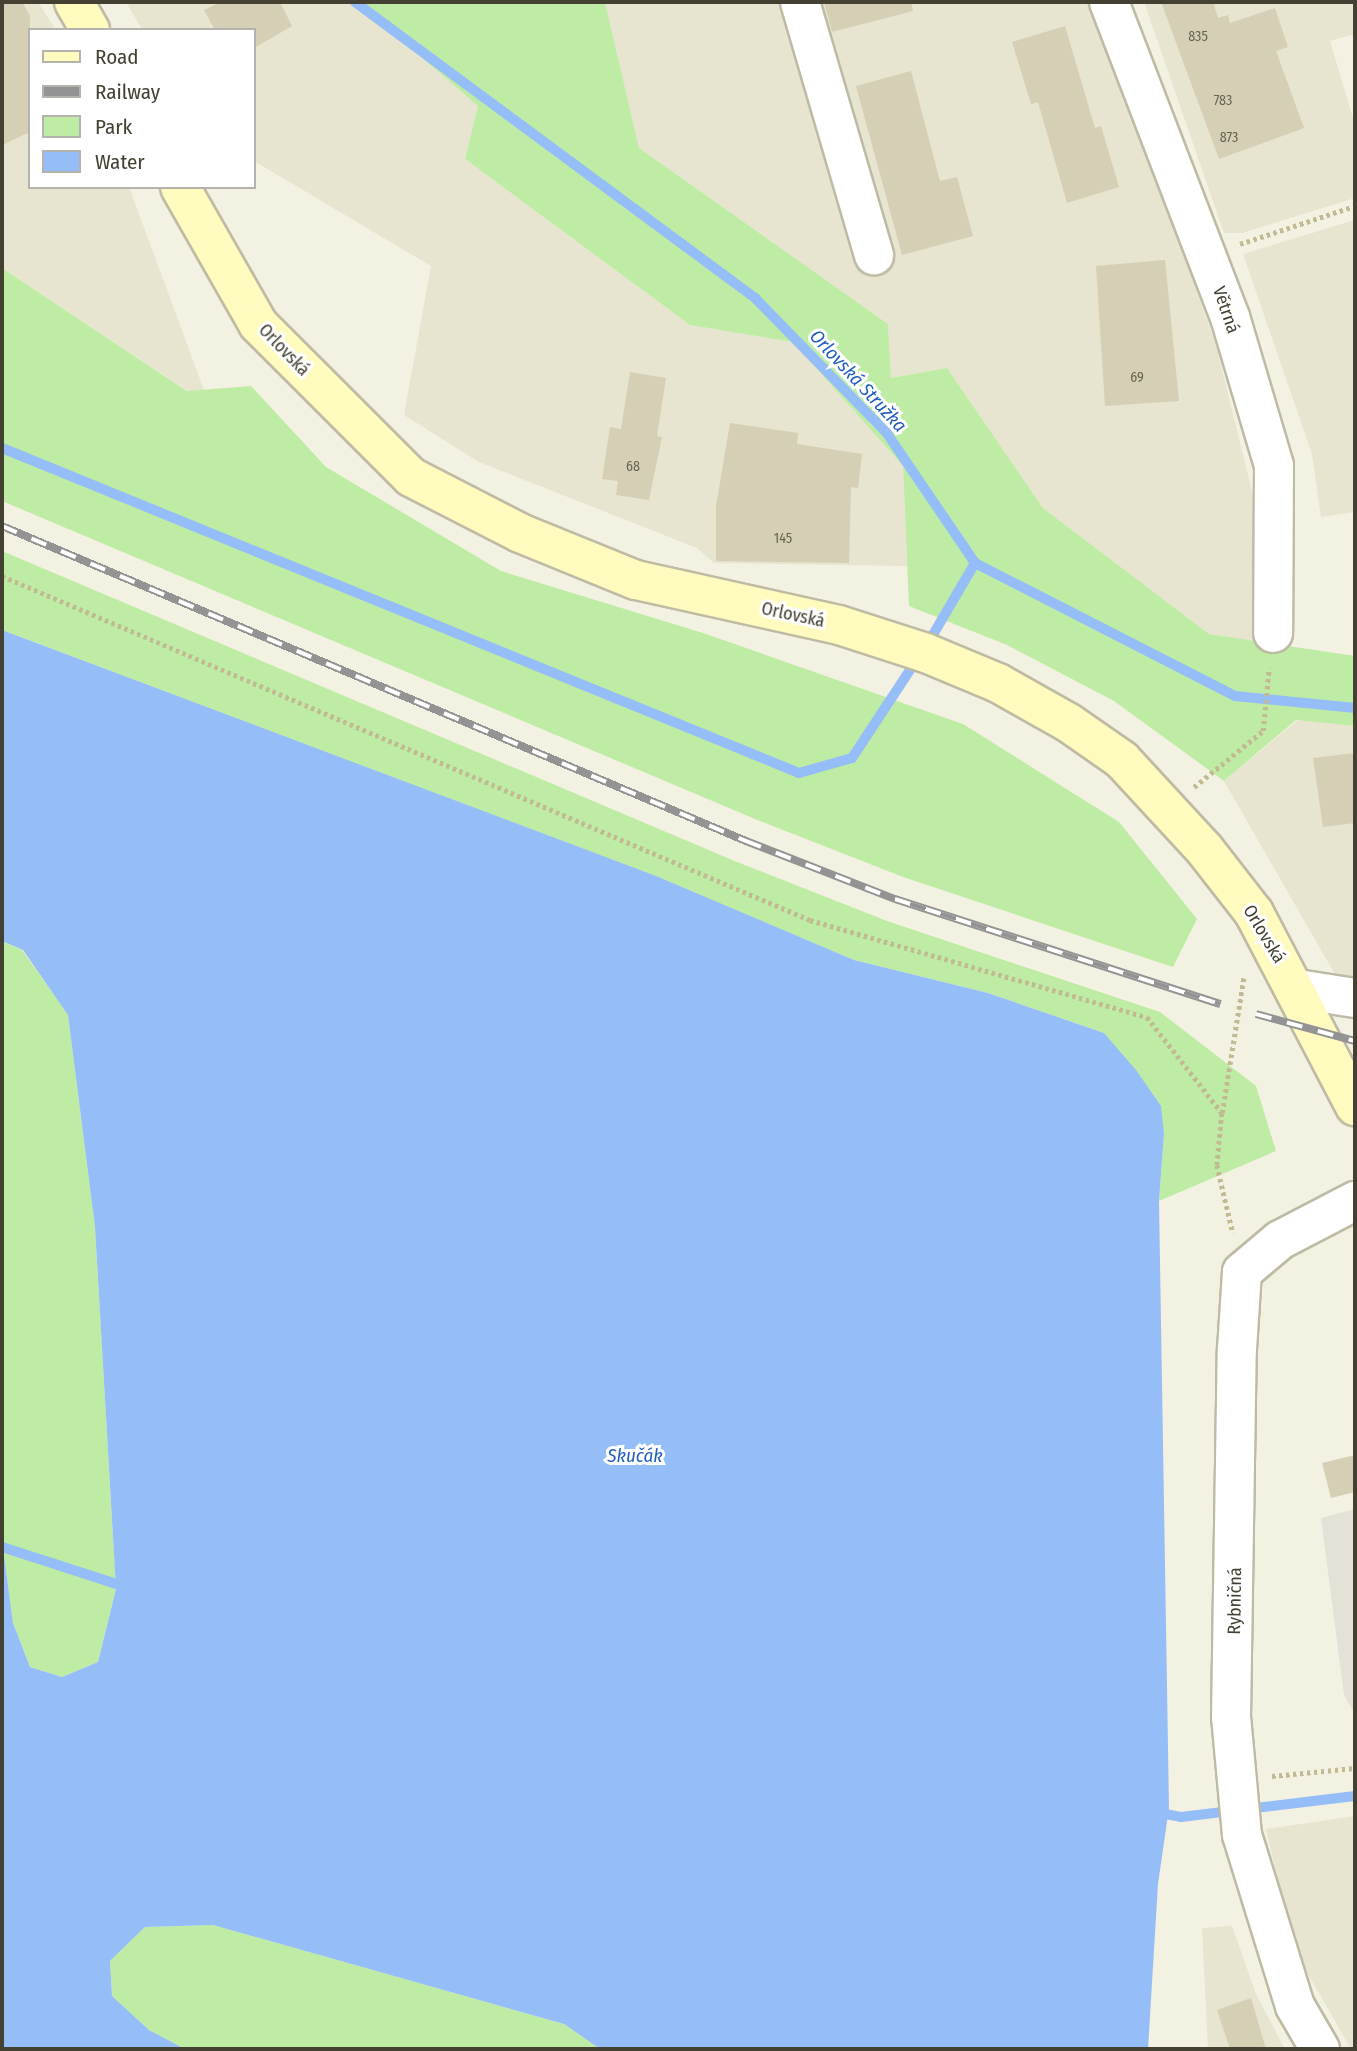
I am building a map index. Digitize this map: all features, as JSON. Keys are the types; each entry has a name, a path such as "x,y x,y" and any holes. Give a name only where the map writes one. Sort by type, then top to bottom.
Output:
{"main road":[{"path":"74,2 89,28"},
{"name":"Orlovská","path":"181,189 258,324 411,477 520,533 636,580 839,625 926,653 998,683 1069,723 1122,760 1254,913 1297,989 1355,1105"}],"street":[{"path":"800,2 874,255"},
{"name":"Větrná","path":"1109,2 1230,317 1274,466 1273,633"},
{"path":"1297,989 1355,998"},
{"path":"1242,1272 1280,1240 1355,1201"},
{"name":"Rybničná","path":"1242,1272 1231,1717 1242,1835 1295,2006 1320,2049"}],"path":[{"path":"1207,256 1355,206"},
{"path":"2,576 810,920 1147,1017 1222,1114"},
{"path":"1166,810 1263,731 1273,633"},
{"path":"1242,1272 1217,1164 1245,966"},
{"path":"1237,1783 1355,1768"}],"shaded area":[{"path":"2,2 38,2 55,28 28,28 28,189 130,189 204,390 188,391 2,268"},
{"path":"126,2 357,2 478,106 465,159 690,325 793,342 903,466 907,566 714,563 697,548 479,462 404,415 431,266 256,162 256,28 141,28"},
{"path":"605,2 786,2 866,276 892,268 816,2 1092,2 1216,345 1258,516 1259,642 1209,634 1043,508 947,368 891,378 888,324 639,148"},
{"path":"1144,2 1355,2 1355,34 1330,41 1355,125 1355,198 1242,233 1224,233"},
{"path":"1355,220 1355,512 1321,517 1312,454 1243,254"},
{"path":"1298,720 1355,726 1355,986 1340,983 1224,781"},
{"path":"1355,1509 1355,1714 1344,1695 1321,1518"},
{"path":"1355,1816 1355,2049 1351,2049 1295,1951 1266,1829"},
{"path":"1232,1926 1256,1994 1285,2049 1208,2049 1202,1928"}],"green space":[{"path":"357,2 605,2 639,148 888,324 891,378 947,368 1043,508 1209,634 1355,656 1355,726 1296,720 1224,781 1114,701 1007,645 909,606 903,466 793,342 690,325 465,159 478,106"},
{"path":"2,268 187,391 251,386 326,467 501,571 703,633 963,724 1119,822 1197,919 1173,967 903,877 755,819 2,501"},
{"path":"2,551 737,862 887,921 1160,1012 1256,1086 1276,1151 1159,1201 1164,1134 1104,1033 988,993 854,960 655,876 2,630"},
{"path":"2,941 22,950 68,1014 95,1227 116,1589 98,1662 62,1677 30,1667 13,1623 2,1540"},
{"path":"213,1925 564,2024 600,2049 185,2049 149,2030 112,1996 110,1961 145,1927"}],"water":[{"name":"Skučák","path":"2,630 656,876 854,960 988,993 1104,1033 1136,1070 1161,1106 1164,1134 1159,1201 1169,1808 1158,1884 1148,2049 600,2049 564,2024 213,1925 145,1927 110,1961 112,1996 149,2030 185,2049 2,2049 2,1540 13,1623 30,1667 62,1677 98,1662 116,1589 95,1227 68,1015 23,950 2,941"}],"building":[{"path":"2,2 22,2 30,16 28,133 2,145"},
{"path":"221,2 280,2 292,26 256,47 256,28 214,28 204,10"},
{"path":"824,2 911,2 913,11 832,32"},
{"path":"1161,2 1213,2 1218,18 1228,15 1230,23 1275,8 1288,47 1276,51 1304,128 1219,159"},
{"path":"1065,26 1095,128 1101,126 1119,187 1067,203 1038,102 1031,104 1012,42"},
{"path":"911,71 940,181 957,177 973,236 902,255 856,86"},
{"path":"1165,260 1179,401 1105,406 1096,266"},
{"path":"630,372 666,378 657,436 662,437 649,500 616,495 618,481 602,479 610,427 621,429"},
{"path":"730,423 798,433 797,444 862,454 858,488 851,487 849,563 716,561 716,506"},
{"path":"1355,753 1355,823 1323,827 1313,758"},
{"path":"1355,1455 1355,1492 1331,1498 1322,1463"},
{"path":"1251,1998 1266,2049 1230,2049 1217,2010"}],"waterway":[{"name":"Orlovská Stružka","path":"355,2 756,299 886,432 975,563 1235,696 1355,708"},
{"path":"2,448 799,773 852,758 918,658"},
{"path":"927,645 975,563"},
{"path":"2,1547 129,1588"},
{"path":"1155,1812 1181,1817 1355,1796"}],"railway":[{"path":"2,526 746,841 895,899 1221,1004"},
{"path":"1256,1014 1355,1041"}]}
